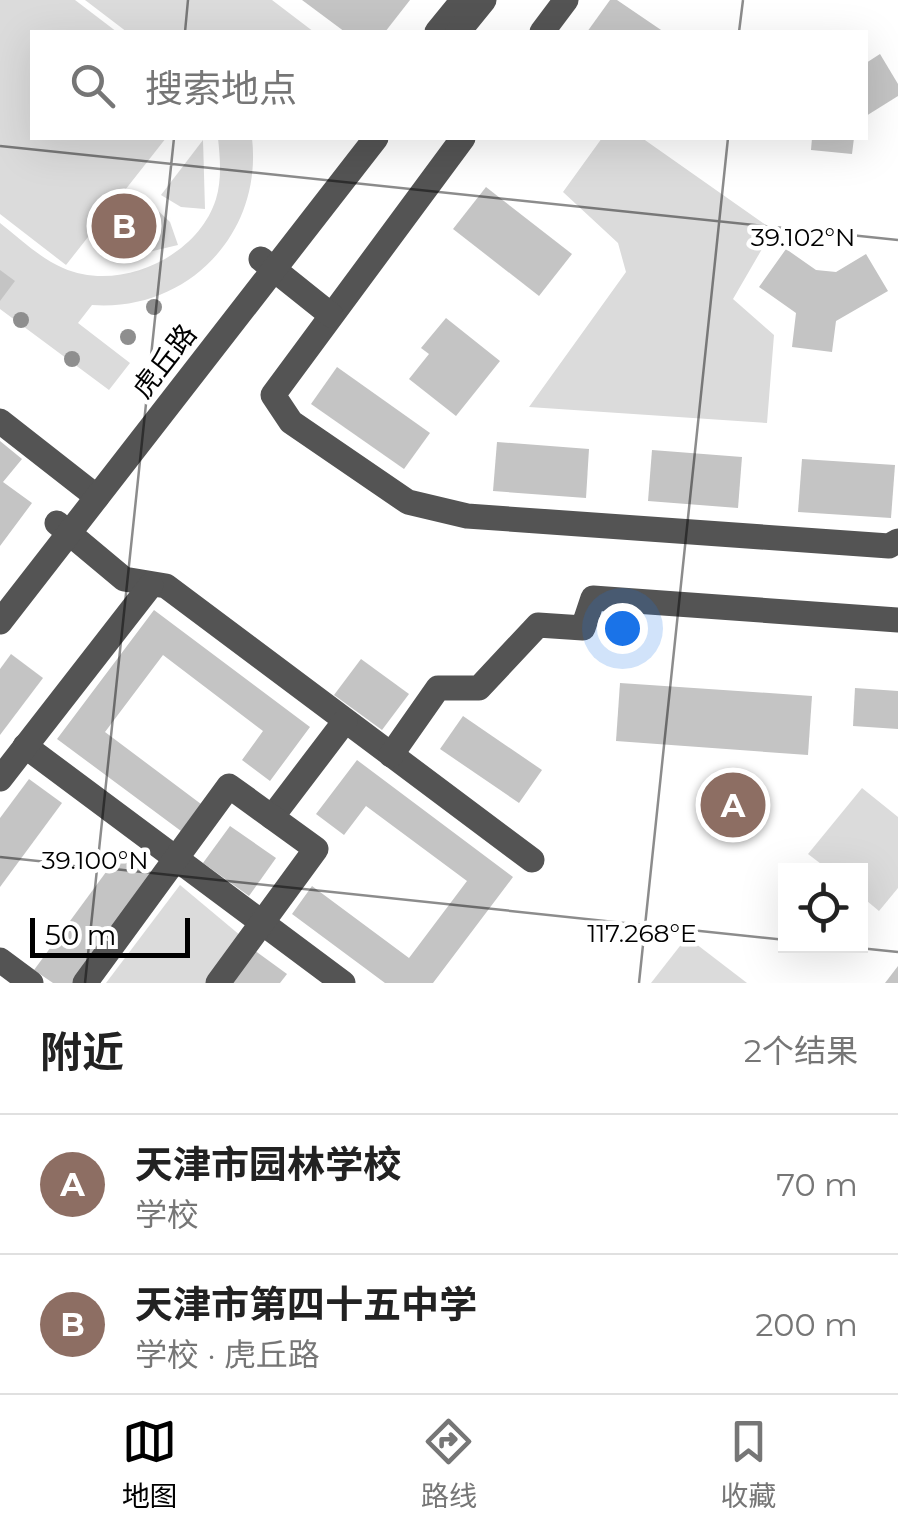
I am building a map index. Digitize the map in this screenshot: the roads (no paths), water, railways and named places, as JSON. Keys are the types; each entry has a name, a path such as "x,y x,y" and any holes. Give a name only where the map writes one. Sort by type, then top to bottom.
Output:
{"street":[{"path":"440,30 463,0"},
{"path":"460,30 484,0"},
{"path":"544,30 566,0"},
{"name":"虎丘路","path":"268,264 355,140"},
{"name":"虎丘路","path":"0,622 63,528 268,264 374,140"},
{"path":"462,140 273,394 291,422 408,502 467,516 889,546 898,541"},
{"path":"268,264 331,314"},
{"path":"0,421 91,492"},
{"path":"63,528 124,579 166,586 532,860"},
{"name":"虎丘路","path":"0,596 63,528"},
{"path":"0,778 151,585"},
{"path":"392,755 438,688 480,688 538,624 583,628 593,598 898,620"},
{"path":"272,818 346,720"},
{"path":"25,746 344,983"},
{"path":"85,983 229,786 316,850 218,983"},
{"path":"0,960 31,983"}],"place":[{"name":"天津市第四十五中学","path":"124,226"},
{"name":"天津市园林学校","path":"733,805"}]}
